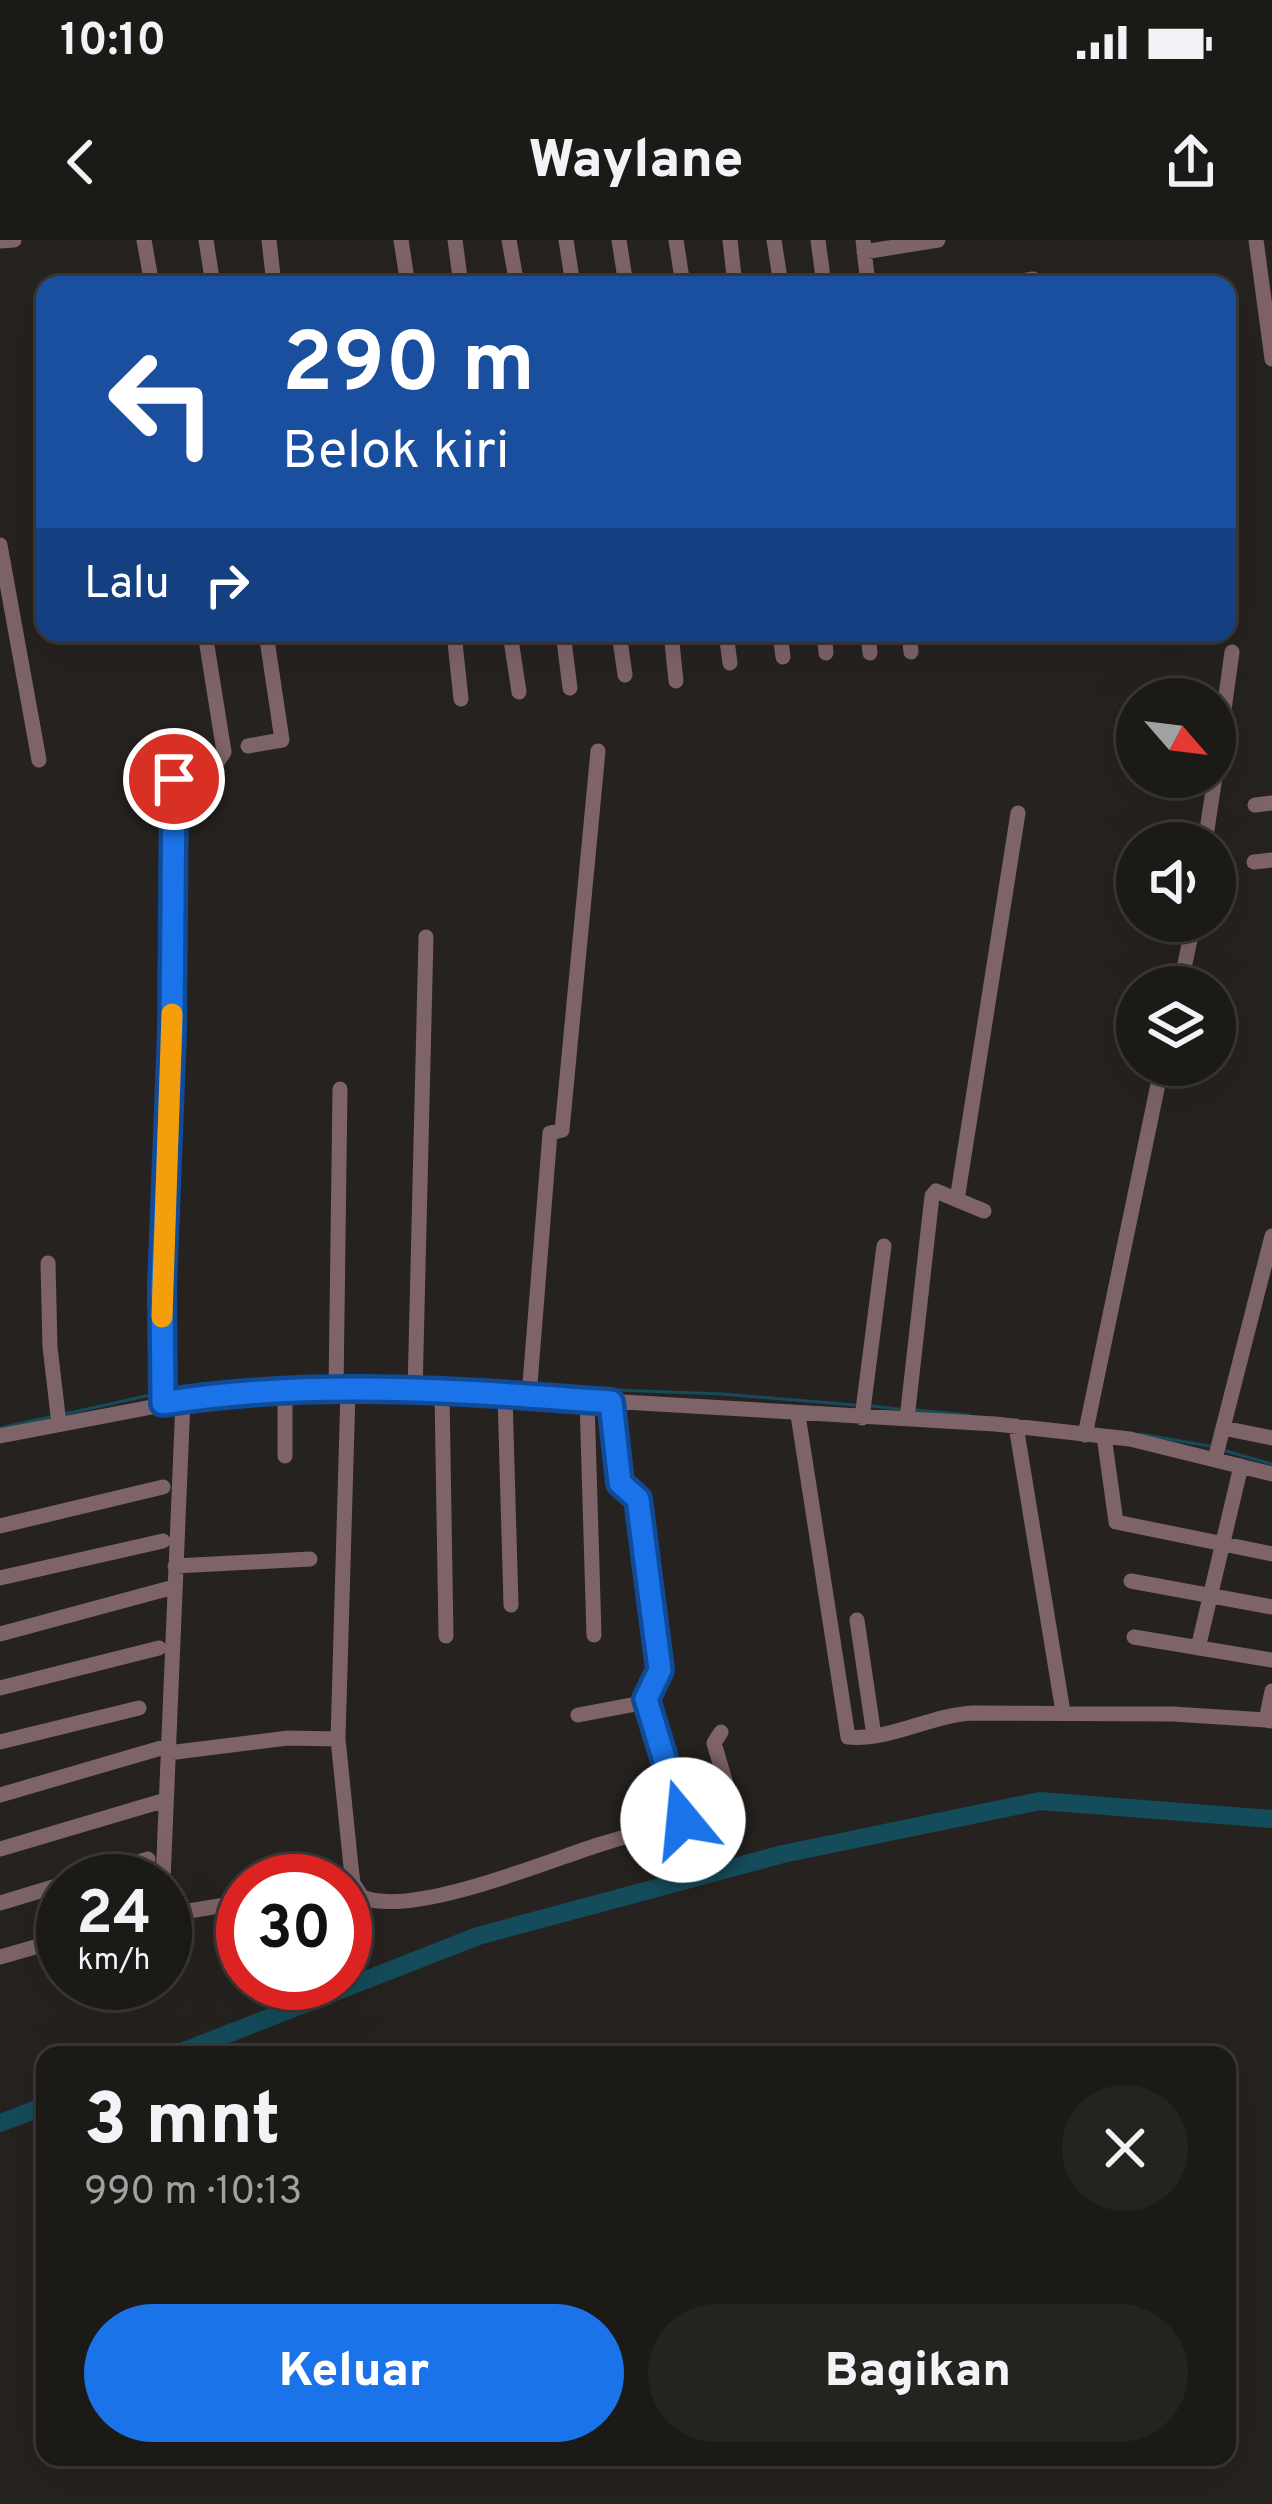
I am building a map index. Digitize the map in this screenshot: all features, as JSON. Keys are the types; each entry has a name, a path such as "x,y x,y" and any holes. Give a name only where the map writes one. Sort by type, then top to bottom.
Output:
{"street":[{"path":"1,241 14,240"},
{"path":"144,240 150,276"},
{"path":"206,240 212,276"},
{"path":"268,240 273,276"},
{"path":"401,240 407,276"},
{"path":"455,240 460,276"},
{"path":"509,240 515,276"},
{"path":"566,240 572,276"},
{"path":"620,240 625,276"},
{"path":"676,240 682,276"},
{"path":"730,240 734,276"},
{"path":"775,240 780,276"},
{"path":"818,240 823,276"},
{"path":"867,276 863,246 938,240"},
{"path":"1256,240 1272,359"},
{"path":"0,544 39,760"},
{"path":"163,1403 174,779 177,773 218,761 224,752 206,642"},
{"path":"248,746 283,740 267,642"},
{"path":"455,642 461,698"},
{"path":"511,642 519,692"},
{"path":"564,642 570,688"},
{"path":"620,642 625,675"},
{"path":"672,642 676,681"},
{"path":"727,642 730,663"},
{"path":"781,642 783,657"},
{"path":"825,642 826,653"},
{"path":"869,642 870,653"},
{"path":"910,642 911,652"},
{"path":"1228,678 1232,652"},
{"path":"529,1396 550,1133 562,1130 598,751"},
{"path":"957,1200 1018,813"},
{"path":"1254,862 1272,860"},
{"path":"415,1392 426,937"},
{"path":"1085,1435 1158,1086"},
{"path":"340,1090 338,1739 347,1854"},
{"path":"907,1419 932,1196 936,1191 984,1211"},
{"path":"1215,1459 1272,1236"},
{"path":"862,1418 884,1246"},
{"path":"48,1262 50,1347 59,1424"},
{"path":"285,1391 285,1456"},
{"path":"0,1436 183,1400 285,1391 415,1392 1016,1426 1104,1436 1272,1474"},
{"path":"442,1394 446,1636"},
{"path":"505,1395 511,1606"},
{"path":"164,1854 183,1400"},
{"path":"587,1400 594,1635"},
{"path":"611,1402 620,1483 638,1499 660,1670 647,1691 647,1702 683,1820"},
{"path":"798,1415 848,1737 874,1736 956,1714 1063,1712 1264,1720 1272,1691"},
{"path":"1016,1426 1063,1712"},
{"path":"1223,1428 1272,1438"},
{"path":"1104,1436 1116,1522 1272,1554"},
{"path":"1198,1648 1241,1466"},
{"path":"0,1526 163,1486"},
{"path":"0,1578 164,1541"},
{"path":"176,1566 310,1558"},
{"path":"1131,1581 1272,1607"},
{"path":"0,1634 174,1587"},
{"path":"857,1620 874,1736"},
{"path":"1134,1637 1272,1660"},
{"path":"0,1688 159,1648"},
{"path":"578,1714 647,1702"},
{"path":"0,1742 139,1708"},
{"path":"372,1901 446,1894 683,1820 725,1812 715,1743 722,1732"},
{"path":"0,1795 168,1749 288,1738 338,1739"},
{"path":"0,1849 159,1802"},
{"path":"0,1903 36,1892"},
{"path":"0,1957 36,1947"}],"waterway":[{"path":"171,1391 200,1384 328,1381"},
{"path":"344,1381 406,1382"},
{"path":"422,1382 526,1386"},
{"path":"536,1387 855,1405"},
{"path":"65,1414 155,1394"},
{"path":"871,1406 899,1409"},
{"path":"916,1410 969,1415"},
{"path":"0,1428 50,1417"},
{"path":"1140,1434 1209,1446"},
{"path":"1226,1451 1272,1464"},
{"path":"197,2046 478,1936 783,1854 1040,1801 1272,1819"},
{"path":"0,2123 36,2109"}],"slow traffic":[{"path":"162,1317 172,1014"}],"route":[{"path":"174,779 163,1403 300,1390 611,1402 620,1483 638,1499 660,1670 646,1699 683,1820"}]}
